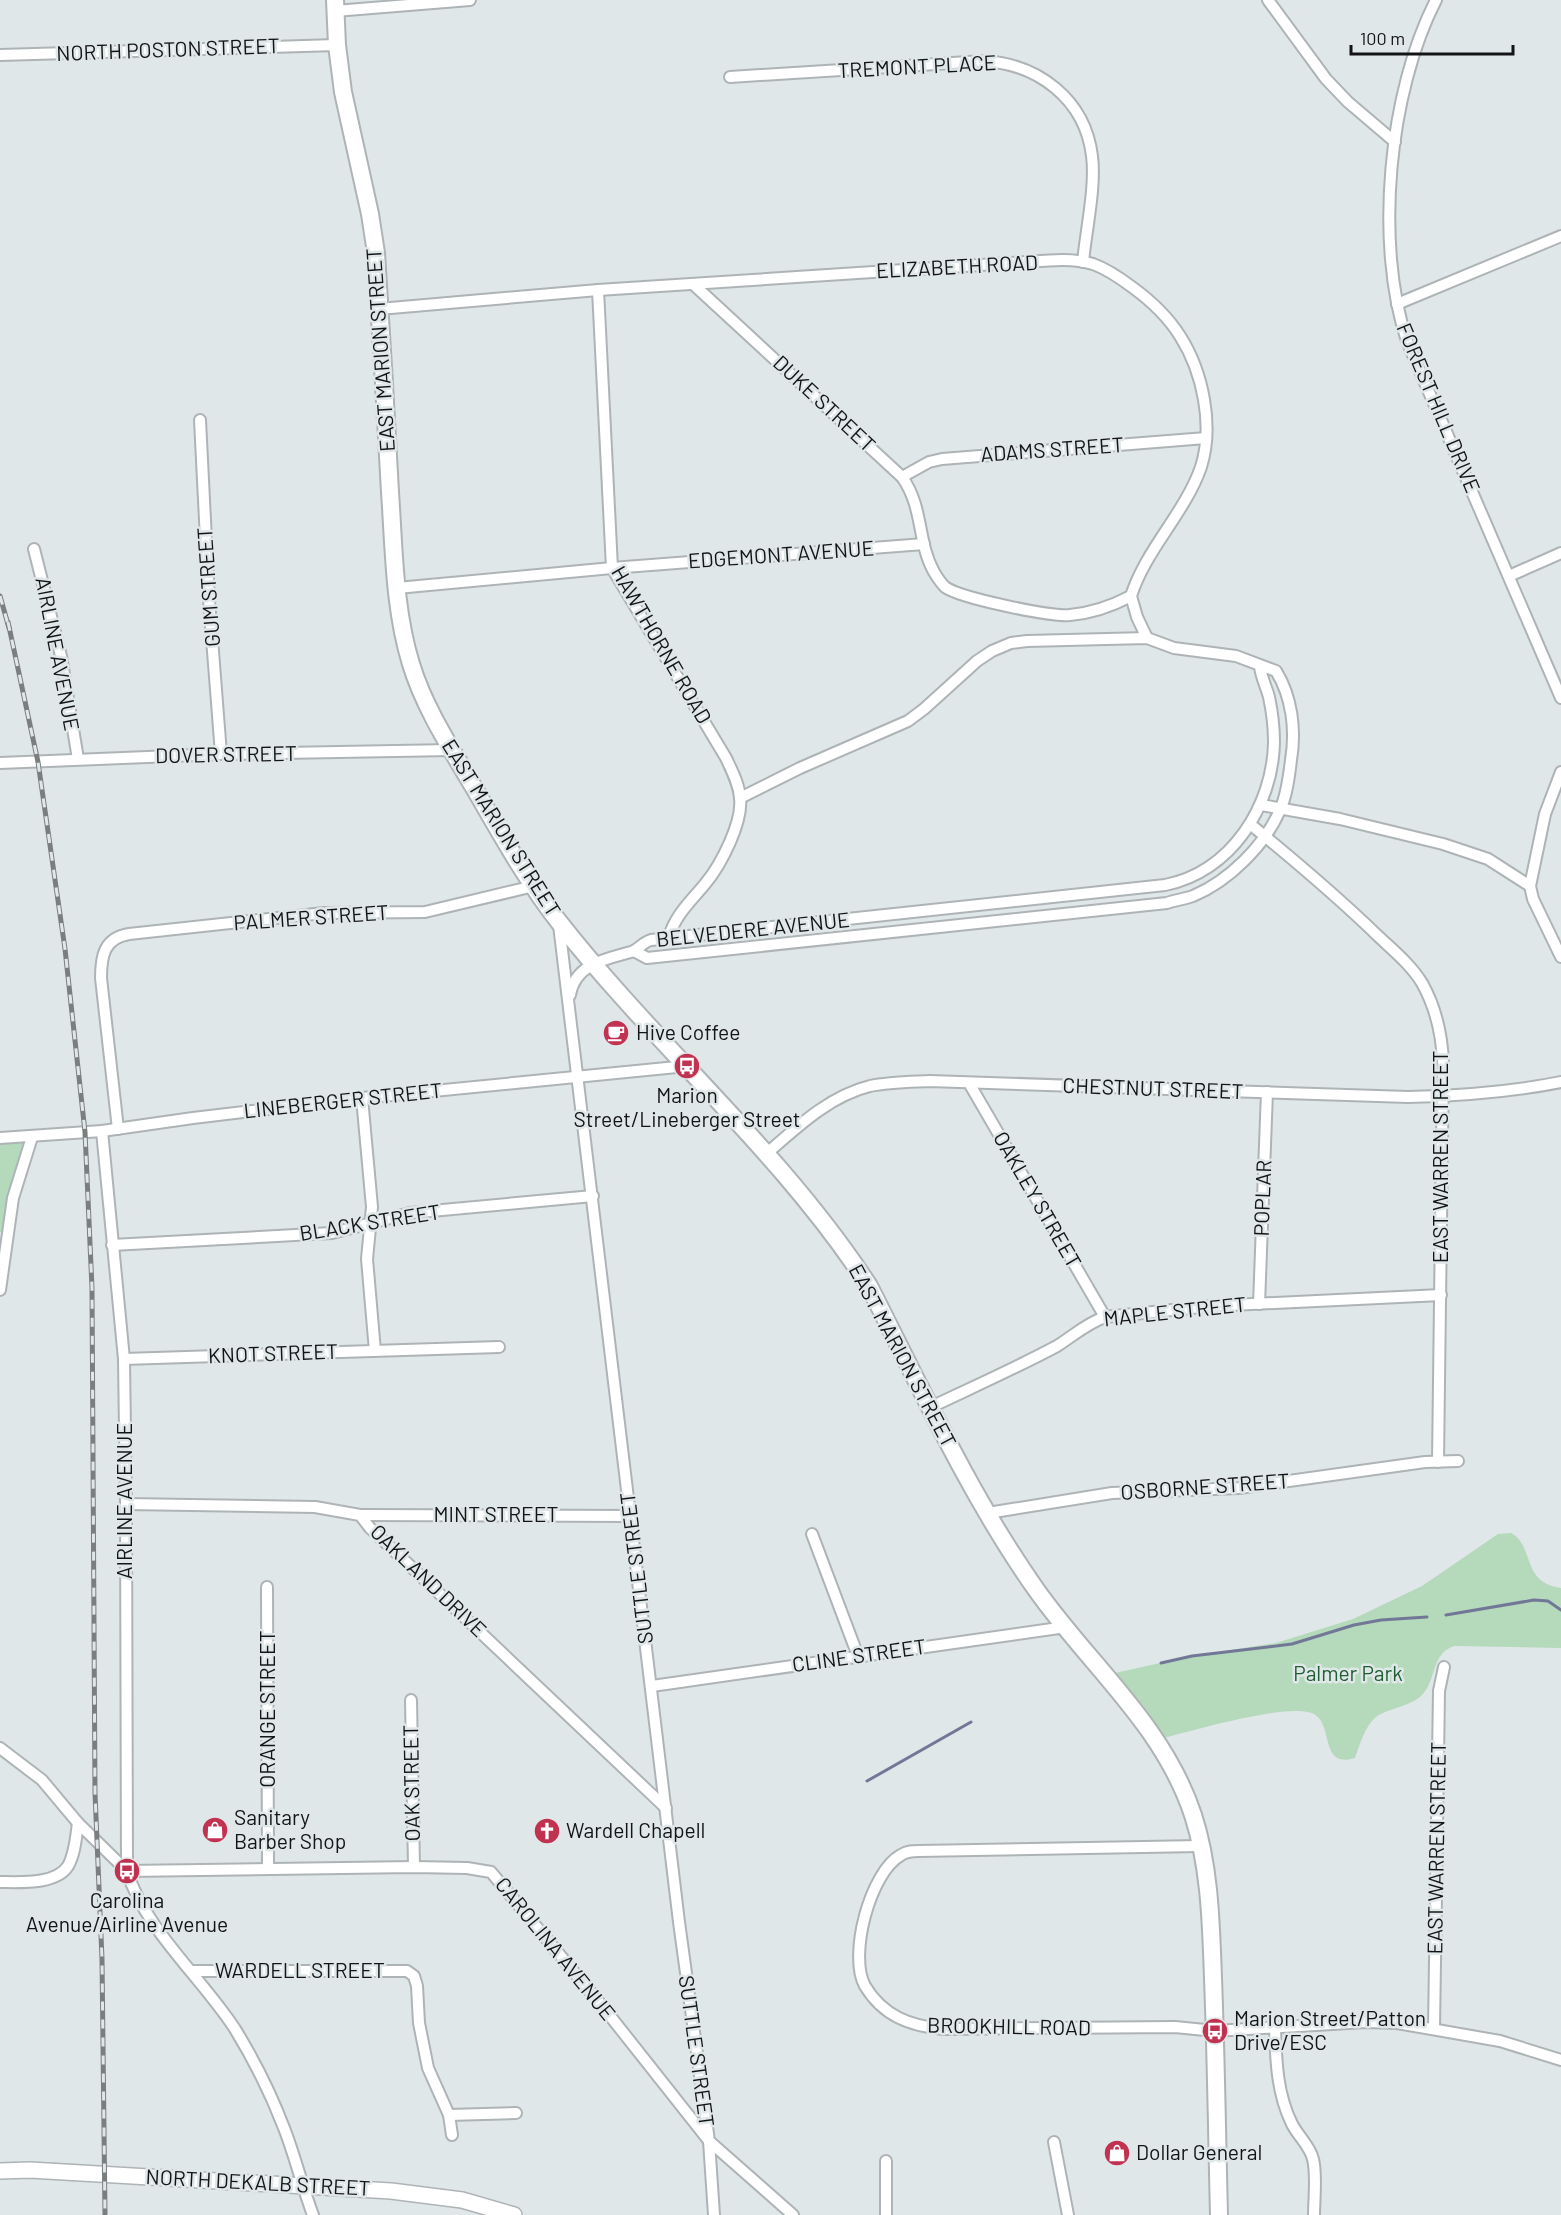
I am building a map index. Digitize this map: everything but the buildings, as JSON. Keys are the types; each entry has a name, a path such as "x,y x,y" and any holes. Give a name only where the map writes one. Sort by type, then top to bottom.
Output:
{"main road":[{"name":"EAST MARION STREET","path":"335,5 344,101 370,214 376,253 398,588 402,626 411,663 428,705 452,750 514,856 559,921 819,1217 864,1278 988,1513 1036,1590 1133,1709 1167,1758 1184,1790 1194,1816 1205,1872 1211,1938 1219,2215"},
{"name":"NORTH DEKALB STREET","path":"0,2171 30,2170 436,2195 514,2215"}],"street":[{"path":"335,5 470,0"},
{"path":"1268,0 1326,80 1395,142"},
{"name":"FOREST HILL DRIVE","path":"1436,0 1409,72 1395,142 1389,220 1390,251 1397,304 1407,341 1561,698"},
{"name":"NORTH POSTON STREET","path":"0,56 337,45"},
{"name":"TREMONT PLACE","path":"730,77 984,61 1007,63 1030,70 1056,87 1067,99 1084,125 1089,140 1093,170 1083,262"},
{"path":"1397,304 1561,236"},
{"name":"ELIZABETH ROAD","path":"379,309 598,290 1011,263 1083,262 1106,270 1139,293 1168,320 1180,336 1194,362 1205,409 1206,438 1200,468 1192,487 1155,549 1131,596"},
{"name":"DUKE STREET","path":"693,284 902,477 915,501 924,544"},
{"name":"HAWTHORNE ROAD","path":"598,290 612,568 726,758 735,776 740,798 737,823 717,867 676,919 669,938"},
{"name":"GUM STREET","path":"200,420 209,600 221,754"},
{"name":"ADAMS STREET","path":"902,477 929,462 942,459 1206,438"},
{"path":"740,798 800,768 908,721 977,661 1000,647 1027,641 1147,638 1131,596 1112,606 1062,616 983,600 946,587 930,564 924,544"},
{"name":"EDGEMONT AVENUE","path":"398,588 612,568 924,544"},
{"name":"AIRLINE AVENUE","path":"34,549 61,656 78,759"},
{"path":"1509,576 1561,553"},
{"name":"BELVEDERE AVENUE","path":"634,951 648,958 1167,903 1193,896 1216,884 1265,836 1281,809 1293,750 1287,693 1276,671 1236,656 1174,648 1147,638"},
{"name":"BELVEDERE AVENUE","path":"594,963 607,957 634,951 648,940 1178,882 1214,863 1239,841 1261,805 1273,757 1274,740 1269,696 1260,666"},
{"name":"DOVER STREET","path":"0,763 221,754 452,750"},
{"path":"1561,772 1559,784 1545,814 1530,886 1533,899 1542,913 1561,957"},
{"path":"1261,805 1340,819 1443,844 1488,859 1530,886"},
{"name":"EAST WARREN STREET","path":"1250,824 1327,887 1416,974 1431,1003 1441,1035 1443,1096 1438,1462"},
{"name":"PALMER STREET","path":"118,1129 100,978 102,955 109,942 123,935 294,916 425,912 534,886"},
{"path":"1088,893 1089,911"},
{"name":"BELVEDERE AVENUE","path":"874,916 876,934"},
{"name":"SUTTLE STREET","path":"559,921 679,1922 709,2141 714,2215"},
{"path":"569,1001 574,980 594,963"},
{"name":"LINEBERGER STREET","path":"0,1138 102,1131 362,1098 687,1065"},
{"name":"CHESTNUT STREET","path":"765,1155 795,1129 830,1104 854,1091 898,1082 1443,1096 1513,1090 1561,1082"},
{"name":"OAKLEY STREET","path":"969,1083 1105,1317"},
{"name":"POPLAR","path":"1259,1304 1267,1092"},
{"path":"362,1098 372,1208 367,1259 370,1318 375,1351"},
{"name":"AIRLINE AVENUE","path":"102,1131 124,1359 127,1871"},
{"path":"0,1290 13,1198 32,1137"},
{"name":"BLACK STREET","path":"112,1245 332,1233 410,1213 592,1196"},
{"name":"MAPLE STREET","path":"931,1407 1058,1345 1093,1321 1105,1317 1211,1306 1441,1295"},
{"name":"KNOT STREET","path":"124,1359 499,1347"},
{"name":"OSBORNE STREET","path":"988,1513 1112,1493 1239,1488 1458,1461"},
{"name":"OAKLAND DRIVE","path":"126,1504 315,1507 360,1515 370,1528 666,1808"},
{"name":"MINT STREET","path":"360,1515 631,1516"},
{"path":"812,1534 858,1656"},
{"name":"ORANGE STREET","path":"267,1587 268,1868"},
{"name":"CLINE STREET","path":"652,1686 1066,1627"},
{"name":"EAST WARREN STREET","path":"1434,2029 1439,1691 1444,1667"},
{"name":"OAK STREET","path":"411,1700 414,1867"},
{"path":"0,1748 42,1780 78,1823 127,1871 132,1888 156,1927 235,2030 261,2076 285,2129 313,2215"},
{"path":"0,1882 41,1879 60,1874 68,1866 78,1823"},
{"name":"BROOKHILL ROAD","path":"1200,1845 908,1852 894,1860 876,1887 860,1939 859,1956 865,1985 892,2015 922,2027 943,2029 1175,2027 1215,2031 1366,2022 1397,2023 1500,2041 1561,2060"},
{"name":"CAROLINA AVENUE","path":"127,1871 414,1867 480,1869 491,1872 499,1879 709,2141 793,2215"},
{"name":"WARDELL STREET","path":"192,1971 407,1971 414,1976 417,1986 419,2023 428,2068 449,2115"},
{"path":"1275,2029 1277,2072 1286,2110 1313,2160 1314,2215"},
{"path":"452,2135 449,2115 516,2113"},
{"path":"1054,2142 1068,2215"},
{"path":"886,2161 886,2215"}],"green space":[{"path":"32,1137 8,1232 0,1232 0,1138"},
{"name":"Palmer Park","path":"1511,1533 1523,1546 1534,1572 1540,1579 1548,1585 1561,1588 1561,1648 1454,1646 1441,1655 1427,1689 1418,1699 1380,1714 1372,1721 1363,1736 1355,1758 1344,1760 1336,1757 1331,1752 1320,1720 1314,1714 1302,1711 1261,1715 1156,1740 1106,1675 1192,1656 1276,1643 1353,1619 1422,1586 1498,1534"}],"waterway":[{"path":"1446,1615 1534,1600 1548,1601 1561,1610"},
{"path":"1161,1663 1192,1656 1292,1644 1354,1625 1381,1620 1427,1617"},
{"path":"867,1781 971,1722"}],"railway":[{"path":"0,596 9,628"},
{"path":"8,622 38,762 65,949 85,1132 92,1288 95,1793 102,1959 105,2215"}],"place":[{"name":"Hive Coffee","path":"616,1033"},
{"name":"Marion Street/Lineberger Street","path":"687,1066"},
{"name":"Sanitary Barber Shop","path":"215,1830"},
{"name":"Wardell Chapell","path":"547,1831"},
{"name":"Carolina Avenue/Airline Avenue","path":"127,1871"},
{"name":"Marion Street/Patton Drive/ESC","path":"1215,2031"},
{"name":"Dollar General","path":"1117,2153"}]}
